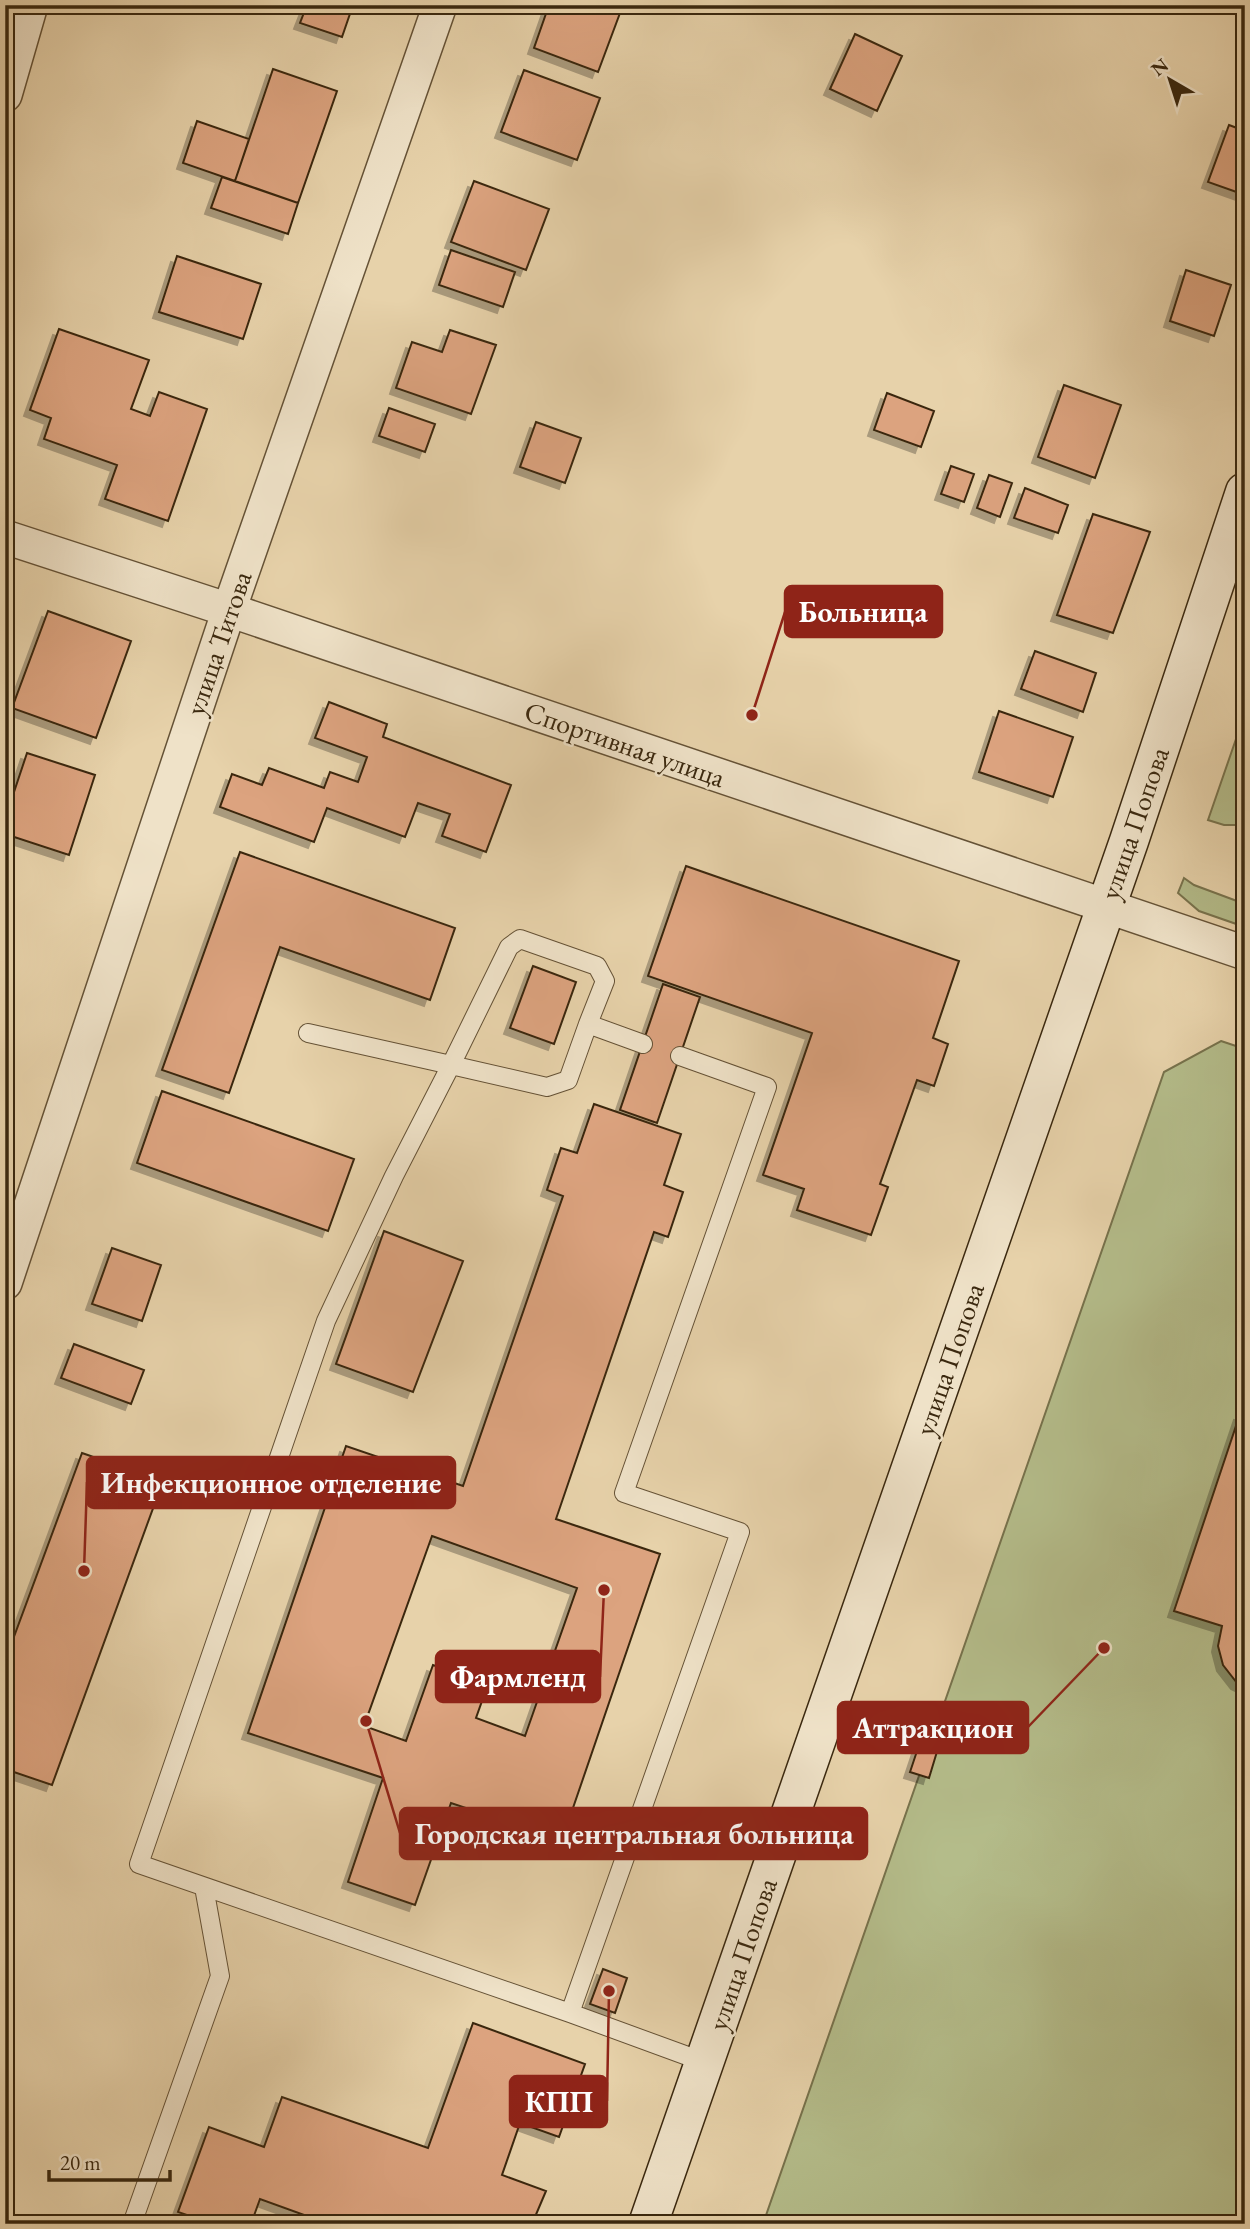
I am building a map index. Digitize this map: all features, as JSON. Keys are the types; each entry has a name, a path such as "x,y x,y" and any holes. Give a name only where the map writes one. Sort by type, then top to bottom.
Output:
{"street":[{"path":"5,95 31,5"},
{"name":"улица Титова","path":"5,1283 229,610 440,5"},
{"name":"улица Попова","path":"648,2224 1106,905 1245,492"},
{"name":"Спортивная улица","path":"5,537 1245,953"}],"lane":[{"path":"308,1033 452,1065 547,1087 568,1080 605,981 597,966 520,939 509,947 452,1065 394,1176 326,1321 138,1864 704,2062"},
{"path":"588,1024 643,1044"},
{"path":"570,2014 740,1532 624,1493 768,1087 680,1056"},
{"path":"132,2224 220,1976 204,1887"}],"green space":[{"path":"1245,713 1245,825 1224,825 1208,820"},
{"path":"1184,878 1194,885 1245,904 1245,927 1199,911 1178,893"},
{"path":"1221,1041 1245,1049 1245,2224 763,2224 1164,1072"}],"building":[{"path":"307,5 353,5 342,37 300,23"},
{"path":"549,5 623,5 598,72 534,48"},
{"path":"855,34 902,56 877,111 830,89"},
{"path":"273,69 337,91 298,203 235,181"},
{"path":"524,70 600,98 577,160 501,132"},
{"path":"197,121 249,139 235,181 183,163"},
{"path":"1229,125 1245,131 1245,195 1208,182"},
{"path":"222,177 298,203 288,234 211,208"},
{"path":"474,181 549,209 526,270 451,242"},
{"path":"451,250 515,272 503,307 439,285"},
{"path":"177,256 261,284 243,339 159,312"},
{"path":"1186,270 1231,285 1214,336 1170,321"},
{"path":"59,329 149,360 131,409 150,416 159,392 207,409 168,521 105,499 117,465 44,439 51,418 30,410"},
{"path":"450,330 496,345 471,414 396,388 412,342 442,352"},
{"path":"1064,385 1121,405 1095,478 1038,457"},
{"path":"887,393 934,411 921,447 874,430"},
{"path":"389,408 435,424 425,452 379,436"},
{"path":"536,422 581,438 565,483 520,467"},
{"path":"951,466 974,474 964,502 941,494"},
{"path":"989,475 1012,483 1000,517 977,508"},
{"path":"1025,488 1068,505 1058,533 1014,518"},
{"path":"1093,514 1150,532 1113,633 1057,615"},
{"path":"48,611 131,641 96,738 12,708"},
{"path":"1035,651 1096,673 1083,712 1021,689"},
{"path":"329,702 387,724 383,737 511,785 486,852 442,836 450,814 418,803 405,837 327,808 314,842 220,807 232,774 262,785 269,768 324,788 330,772 358,782 367,757 315,738"},
{"path":"999,711 1073,737 1053,797 979,772"},
{"path":"27,753 95,775 69,855 5,834 5,819"},
{"path":"240,852 455,928 430,1000 280,947 229,1093 162,1070"},
{"path":"686,866 959,961 933,1038 948,1044 934,1086 917,1080 880,1184 888,1187 871,1235 797,1210 804,1189 763,1175 812,1033 648,976"},
{"path":"533,966 576,982 554,1044 510,1028"},
{"path":"663,984 700,997 657,1123 620,1110"},
{"path":"162,1091 354,1159 328,1231 137,1163"},
{"path":"594,1104 681,1134 664,1185 683,1192 668,1237 654,1232 556,1519 660,1554 562,1840 451,1803 415,1905 348,1882 383,1778 248,1733 346,1446 463,1486 563,1196 547,1190 561,1148 577,1153","holes":["432,1536 577,1588 525,1736 476,1718 488,1684 433,1665 406,1741 364,1726"]},
{"path":"384,1231 463,1261 413,1392 336,1364"},
{"path":"112,1248 161,1265 142,1321 92,1304"},
{"path":"74,1344 144,1370 131,1404 61,1378"},
{"path":"1240,1414 1245,1415 1245,1687 1237,1683 1223,1665 1218,1646 1222,1626 1174,1611"},
{"path":"82,1453 163,1481 52,1785 5,1769 5,1661"},
{"path":"921,1739 939,1745 929,1778 910,1772"},
{"path":"603,1969 627,1978 615,2013 590,2004"},
{"path":"473,2023 585,2064 559,2137 520,2123 502,2175 546,2191 532,2224 329,2224 260,2199 251,2224 213,2224 178,2212 209,2127 264,2147 282,2097 428,2148"}],"place":[{"name":"Больница","path":"752,715"},
{"name":"Инфекционное отделение","path":"84,1571"},
{"name":"Фармленд","path":"604,1590"},
{"name":"Аттракцион","path":"1104,1648"},
{"name":"Городская центральная больница","path":"366,1721"},
{"name":"КПП","path":"609,1991"}]}
